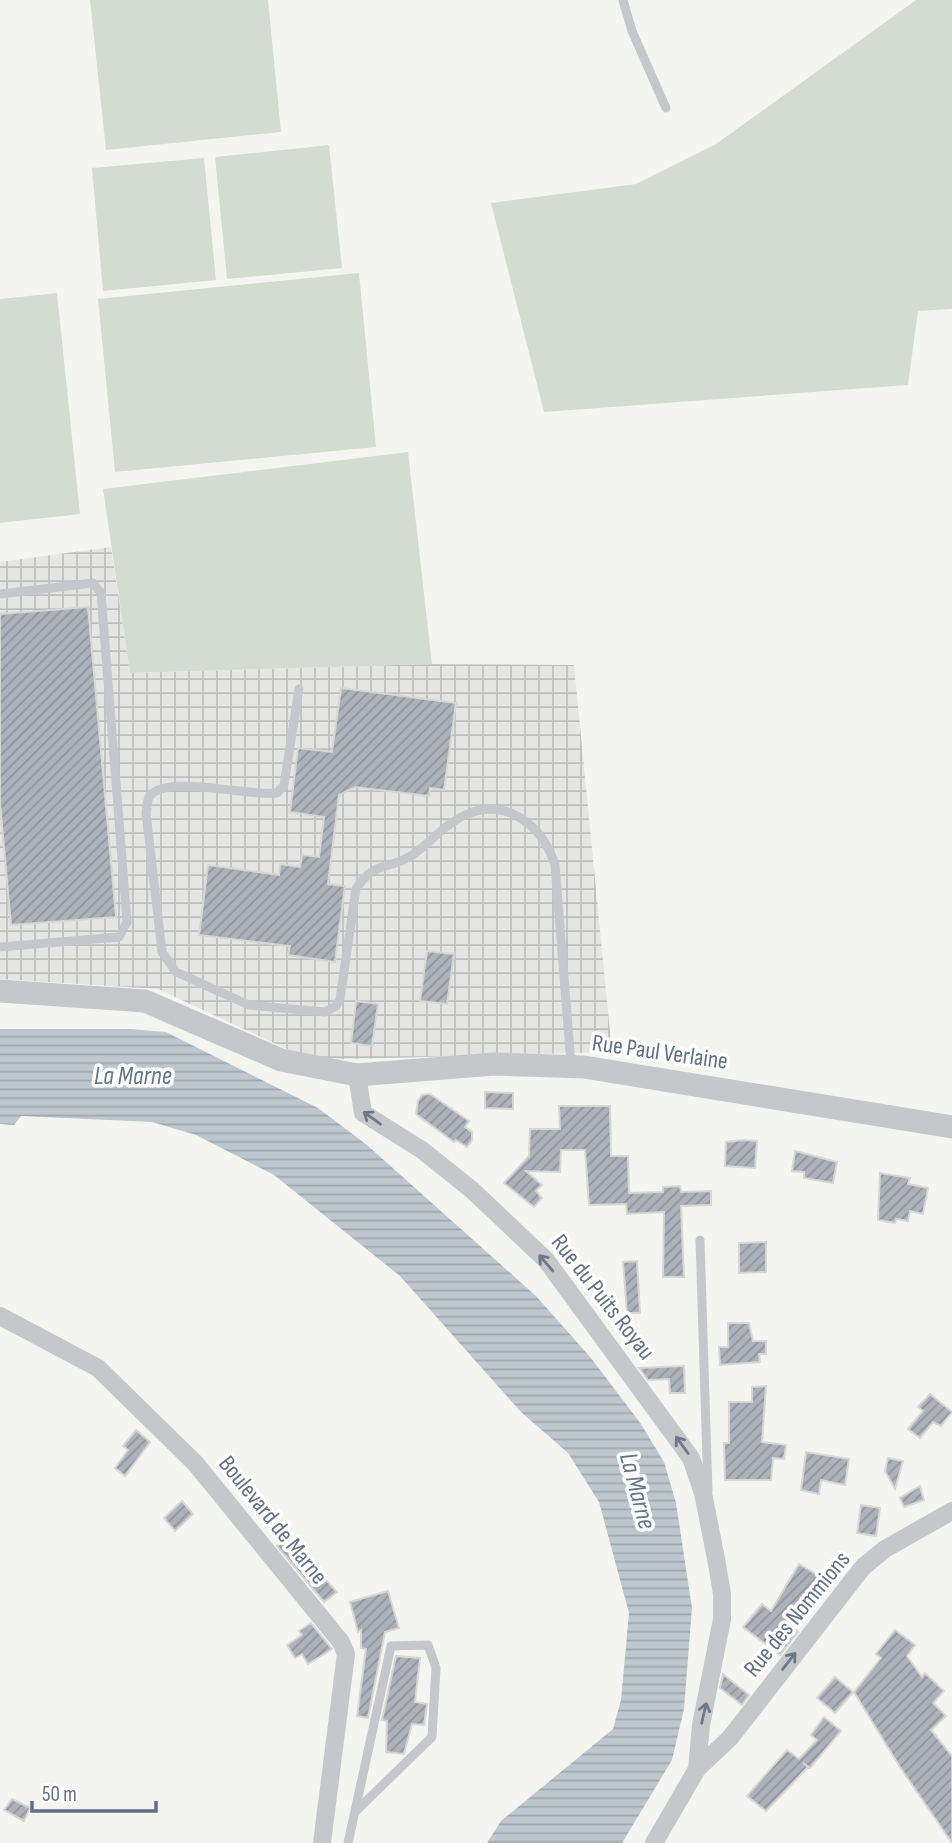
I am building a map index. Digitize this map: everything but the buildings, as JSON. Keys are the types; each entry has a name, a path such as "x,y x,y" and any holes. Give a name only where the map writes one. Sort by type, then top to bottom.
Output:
{"street":[{"path":"0,991 145,1001 281,1060 357,1075"},
{"name":"Rue Paul Verlaine","path":"357,1075 494,1064 571,1066 683,1081 952,1128"},
{"name":"Rue du Puits Royau","path":"357,1075 363,1113 422,1150 472,1190 546,1260 691,1458 709,1524 722,1594 722,1619 701,1725 697,1769 654,1843"},
{"name":"Boulevard de Marne","path":"0,1316 97,1368 195,1463 341,1642 346,1654 322,1843"},
{"name":"Rue des Nommions","path":"697,1769 730,1738 863,1567 885,1549 952,1511"}],"lane":[{"path":"623,0 632,31 666,108"},
{"path":"0,594 93,583 101,593 127,922 119,937 0,947"},
{"path":"299,689 284,785 277,793 262,795 185,786 160,789 149,798 146,813 162,953 176,972 249,1005 325,1012 336,1006 340,999 356,889 364,876 377,867 413,855 441,830 466,815 484,810 520,817 536,827 549,846 555,865 571,1066"},
{"path":"700,1240 709,1524"},
{"path":"348,1843 391,1646 428,1645 436,1668 432,1737 356,1811"}],"shaded area":[{"path":"90,0 268,0 281,132 106,150"},
{"path":"916,0 952,0 952,309 918,311 908,385 544,412 491,203 636,184 716,144"},
{"path":"329,145 342,268 227,279 215,157"},
{"path":"204,158 216,280 103,291 92,168"},
{"path":"359,273 376,447 115,472 98,299"},
{"path":"57,293 80,514 0,523 0,299"},
{"path":"408,452 432,664 130,673 103,489"},
{"path":"111,547 130,673 432,664 574,665 612,1052 310,1060 158,989 0,979 0,562"}],"water":[{"name":"La Marne","path":"0,1029 130,1029 166,1032 318,1108 367,1145 536,1296 591,1358 641,1424 664,1462 676,1503 692,1608 684,1709 672,1760 622,1843 487,1843 501,1821 613,1729 621,1700 629,1613 599,1502 568,1453 521,1412 400,1276 274,1175 196,1135 152,1122 21,1116 14,1125 0,1124"}]}
